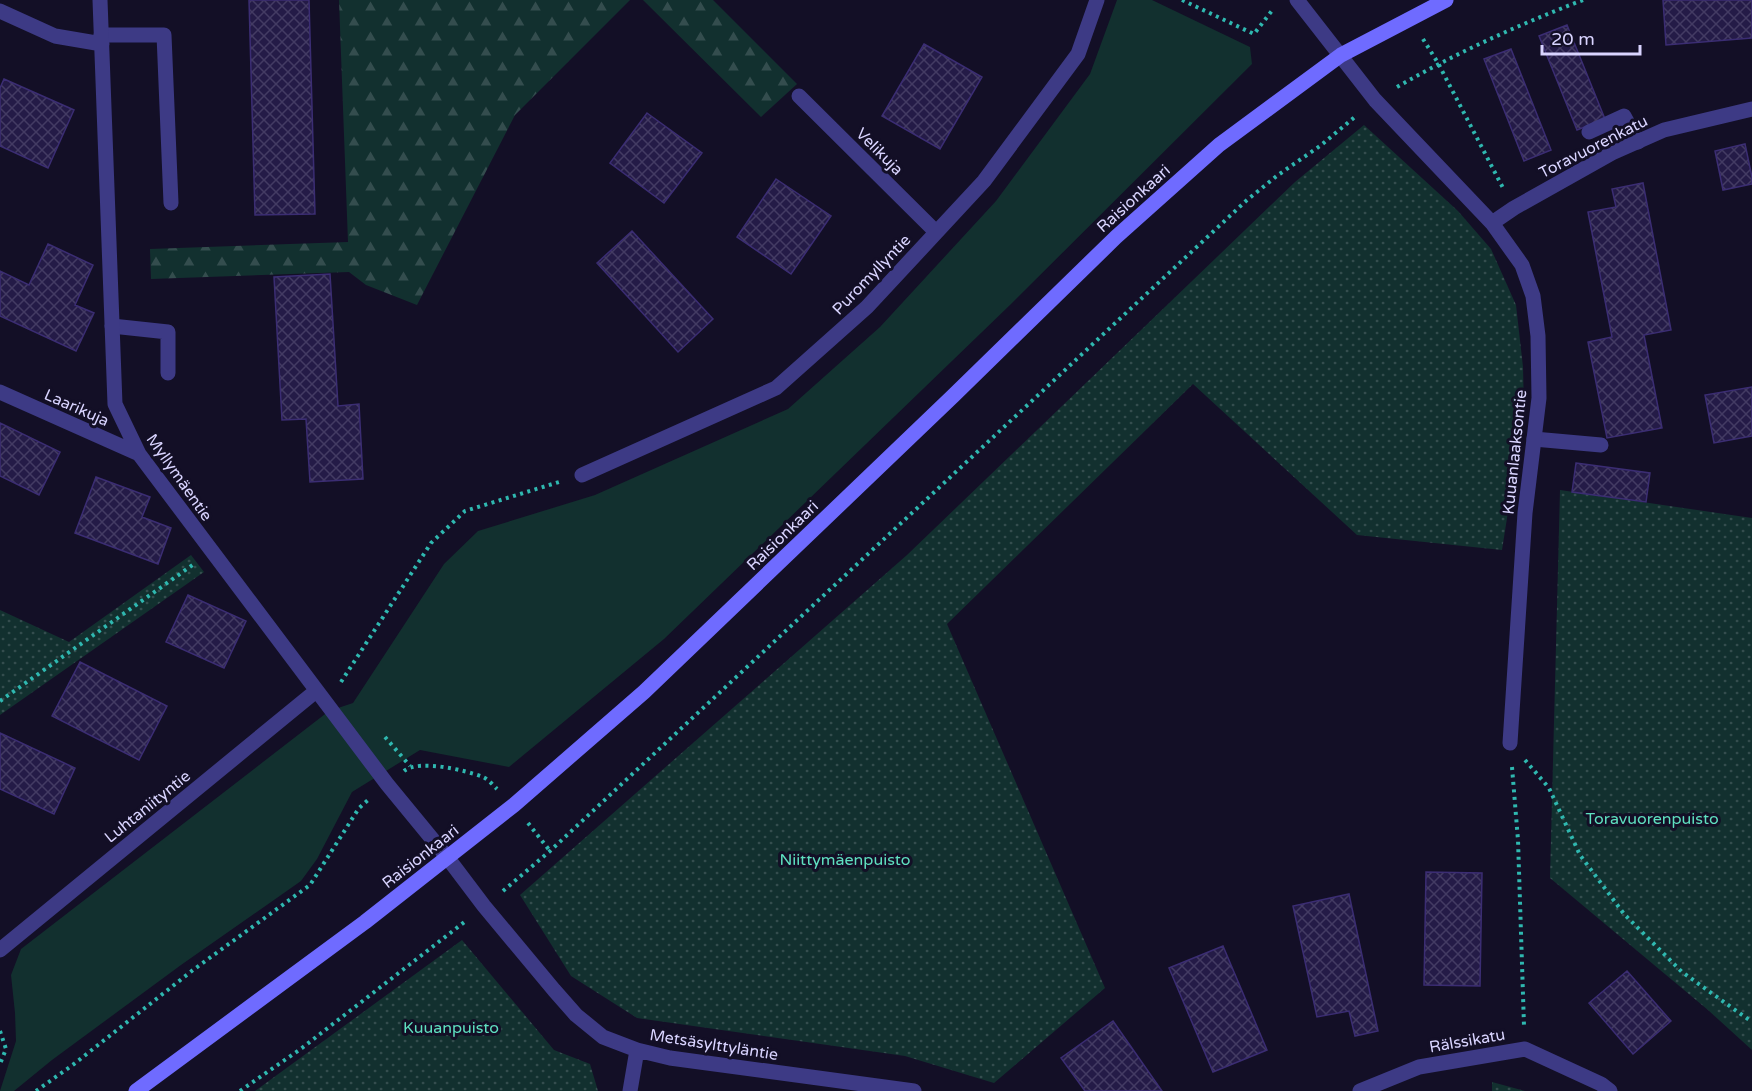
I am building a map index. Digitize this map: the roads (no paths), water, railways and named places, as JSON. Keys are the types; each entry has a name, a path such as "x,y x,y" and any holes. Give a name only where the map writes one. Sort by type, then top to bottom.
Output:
{"main road":[{"name":"Raisionkaari","path":"136,1091 365,922 514,805 644,692 1116,237 1219,145 1341,55 1446,0"}],"street":[{"name":"Myllymäentie","path":"100,0 115,404 139,454 387,784 447,857"},
{"name":"Puromyllyntie","path":"582,475 776,388 867,307 984,181 1078,54 1097,0"},
{"path":"1297,0 1341,55"},
{"path":"0,11 55,36 102,40 164,36 171,203"},
{"name":"Kuuanlaaksontie","path":"1341,55 1375,100 1492,223 1522,265 1533,296 1538,336 1539,398 1525,513 1510,743"},
{"name":"Velikuja","path":"799,96 936,232"},
{"name":"Toravuorenkatu","path":"1492,223 1524,202 1638,141 1664,130 1752,109"},
{"path":"1589,132 1624,116 1638,141"},
{"path":"112,326 168,332 168,373"},
{"name":"Laarikuja","path":"0,392 139,454"},
{"path":"1534,439 1601,445"},
{"name":"Luhtaniityntie","path":"0,950 316,691"},
{"name":"Metsäsylttyläntie","path":"447,857 484,906 576,1015 603,1037 637,1050 670,1058 914,1091"},
{"name":"Rälssikatu","path":"1360,1091 1419,1067 1525,1049 1600,1084 1610,1091"},
{"path":"630,1091 637,1050"}],"park label":[{"name":"Toravuorenpuisto","path":"1652,818"},
{"name":"Niittymäenpuisto","path":"845,859"},
{"name":"Kuuanpuisto","path":"451,1027"}]}
